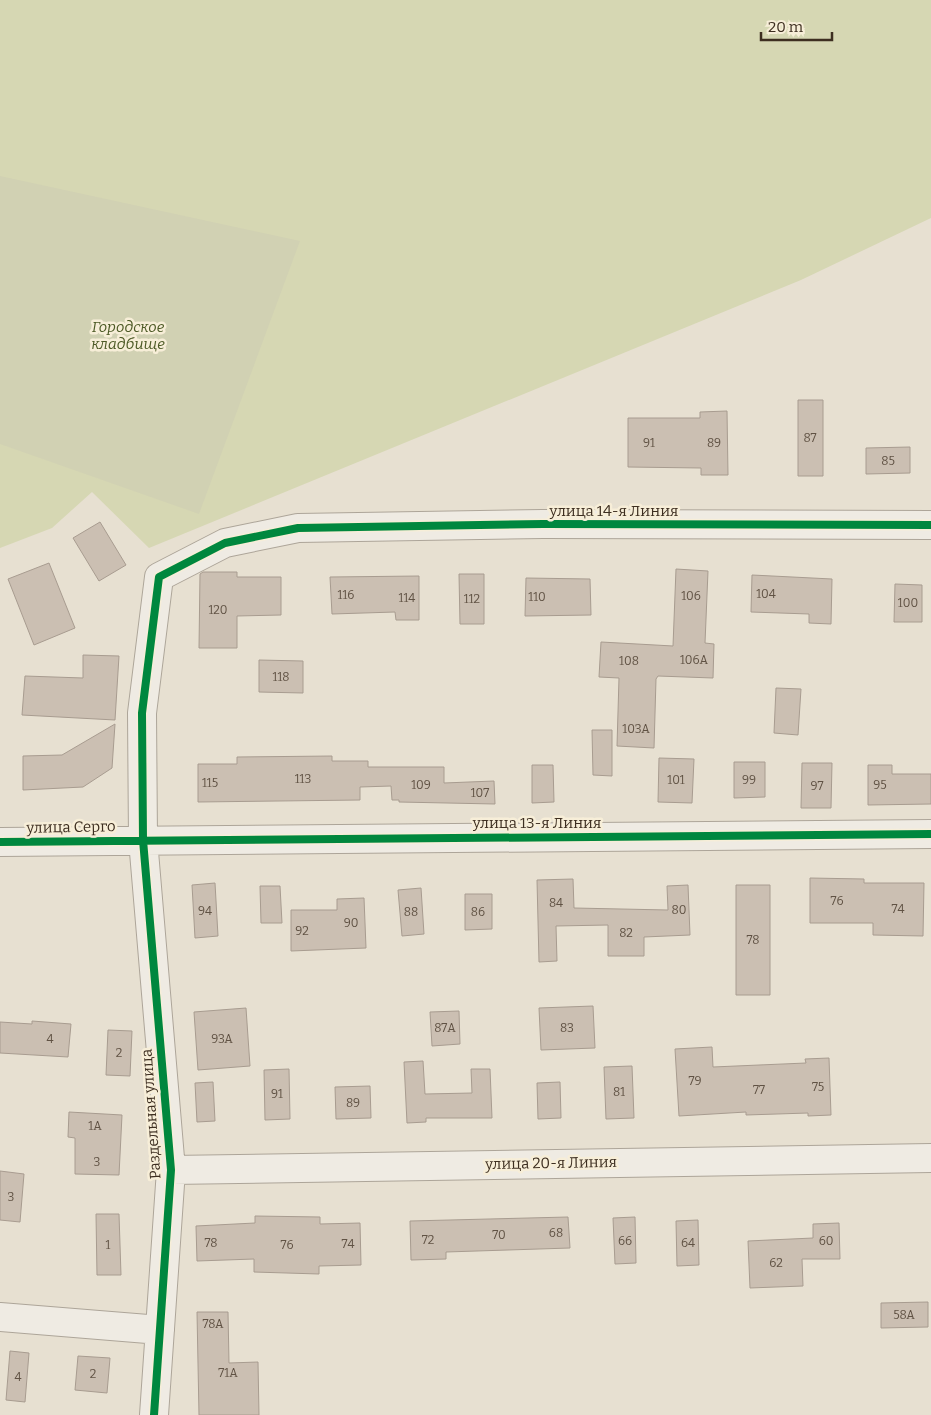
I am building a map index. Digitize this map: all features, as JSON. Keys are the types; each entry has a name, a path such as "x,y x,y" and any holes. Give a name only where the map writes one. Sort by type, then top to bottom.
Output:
{"street":[{"name":"улица 14-я Линия","path":"143,840 142,713 159,577 224,543 298,528 543,524 931,525"},
{"name":"улица 13-я Линия","path":"143,840 931,834"},
{"name":"улица Серго","path":"0,842 143,840"},
{"name":"Раздельная улица","path":"143,840 171,1170 154,1415"},
{"name":"улица 20-я Линия","path":"171,1170 931,1158"},
{"path":"0,1317 160,1330"}],"green space":[{"path":"0,0 931,0 931,218 801,280 149,548 92,492 52,528 0,548"},
{"name":"Городское кладбище","path":"0,176 300,241 199,514 0,444"}],"building":[{"path":"798,400 823,400 823,476 798,476"},
{"path":"727,411 728,475 701,475 701,468 628,467 628,418 700,418 700,412"},
{"path":"910,447 910,473 866,474 866,448"},
{"path":"100,522 126,565 99,581 73,538"},
{"path":"49,563 75,628 34,645 8,579"},
{"path":"676,569 708,571 705,643 714,644 713,678 658,676 656,679 654,748 617,746 619,678 599,677 601,642 673,646"},
{"path":"203,572 237,572 237,577 281,577 281,615 237,616 237,648 199,648 200,574"},
{"path":"459,574 484,574 484,624 460,624"},
{"path":"752,575 832,579 831,624 809,623 809,614 751,612"},
{"path":"419,576 419,620 396,620 395,612 332,614 330,577"},
{"path":"526,578 590,579 591,615 525,616"},
{"path":"895,584 922,585 922,622 894,622"},
{"path":"83,655 119,656 115,720 22,715 25,676 83,678"},
{"path":"259,660 303,661 303,693 259,692"},
{"path":"776,688 801,689 798,735 774,733"},
{"path":"115,724 112,768 83,787 23,790 23,756 62,755"},
{"path":"592,730 612,730 612,776 593,775"},
{"path":"332,756 332,761 368,761 368,767 444,767 444,783 494,781 495,804 399,802 399,800 392,800 391,786 360,787 360,800 198,802 198,764 237,764 237,757"},
{"path":"659,758 694,759 692,803 658,802"},
{"path":"734,762 765,762 765,797 734,798"},
{"path":"802,763 832,763 831,808 801,808"},
{"path":"532,765 553,765 554,802 532,803"},
{"path":"868,765 892,765 892,774 931,774 931,804 868,805"},
{"path":"810,878 864,879 864,883 924,883 923,936 873,935 873,923 810,923"},
{"path":"573,879 574,908 668,910 667,886 688,885 690,935 644,937 644,956 608,956 608,925 556,926 557,961 539,962 537,880"},
{"path":"215,883 218,936 195,938 192,885"},
{"path":"736,885 770,885 770,995 736,995"},
{"path":"260,886 280,886 282,923 261,923"},
{"path":"421,888 424,934 402,936 398,890"},
{"path":"465,894 492,894 492,929 465,930"},
{"path":"364,898 366,948 291,951 291,910 337,910 337,899"},
{"path":"593,1006 595,1048 541,1050 539,1008"},
{"path":"246,1008 250,1066 198,1070 194,1012"},
{"path":"459,1011 460,1044 432,1046 430,1012"},
{"path":"32,1021 71,1024 68,1057 0,1053 0,1022 32,1024"},
{"path":"108,1030 132,1031 130,1076 106,1075"},
{"path":"712,1047 713,1067 806,1063 805,1059 829,1058 831,1115 808,1116 808,1113 746,1115 746,1112 679,1116 675,1049"},
{"path":"423,1061 425,1094 472,1093 471,1069 490,1069 492,1118 426,1118 426,1122 407,1123 404,1062"},
{"path":"632,1066 634,1118 606,1119 604,1067"},
{"path":"289,1069 290,1119 265,1120 264,1070"},
{"path":"213,1082 215,1121 197,1122 195,1083"},
{"path":"560,1082 561,1118 538,1119 537,1083"},
{"path":"370,1086 371,1118 336,1119 335,1087"},
{"path":"69,1112 122,1115 119,1175 75,1174 75,1138 68,1137"},
{"path":"0,1171 24,1174 20,1222 0,1220"},
{"path":"96,1214 119,1214 121,1275 97,1275"},
{"path":"255,1216 320,1217 320,1224 360,1223 361,1265 319,1266 319,1274 254,1272 254,1259 197,1261 196,1226 255,1223"},
{"path":"568,1217 570,1248 446,1252 446,1259 411,1260 410,1221"},
{"path":"635,1217 636,1263 615,1264 613,1218"},
{"path":"698,1220 699,1265 677,1266 676,1221"},
{"path":"839,1223 840,1259 802,1259 803,1286 750,1288 748,1241 813,1238 813,1224"},
{"path":"928,1302 928,1327 881,1328 881,1303"},
{"path":"197,1312 228,1312 229,1363 258,1362 259,1415 199,1415"},
{"path":"10,1351 29,1353 25,1402 6,1400"},
{"path":"78,1356 110,1358 107,1393 75,1390"}],"cycle path":[{"path":"154,1415 171,1170 143,840 142,713 159,577 225,543 298,528 543,524 931,525"},
{"path":"0,842 931,834"}]}
